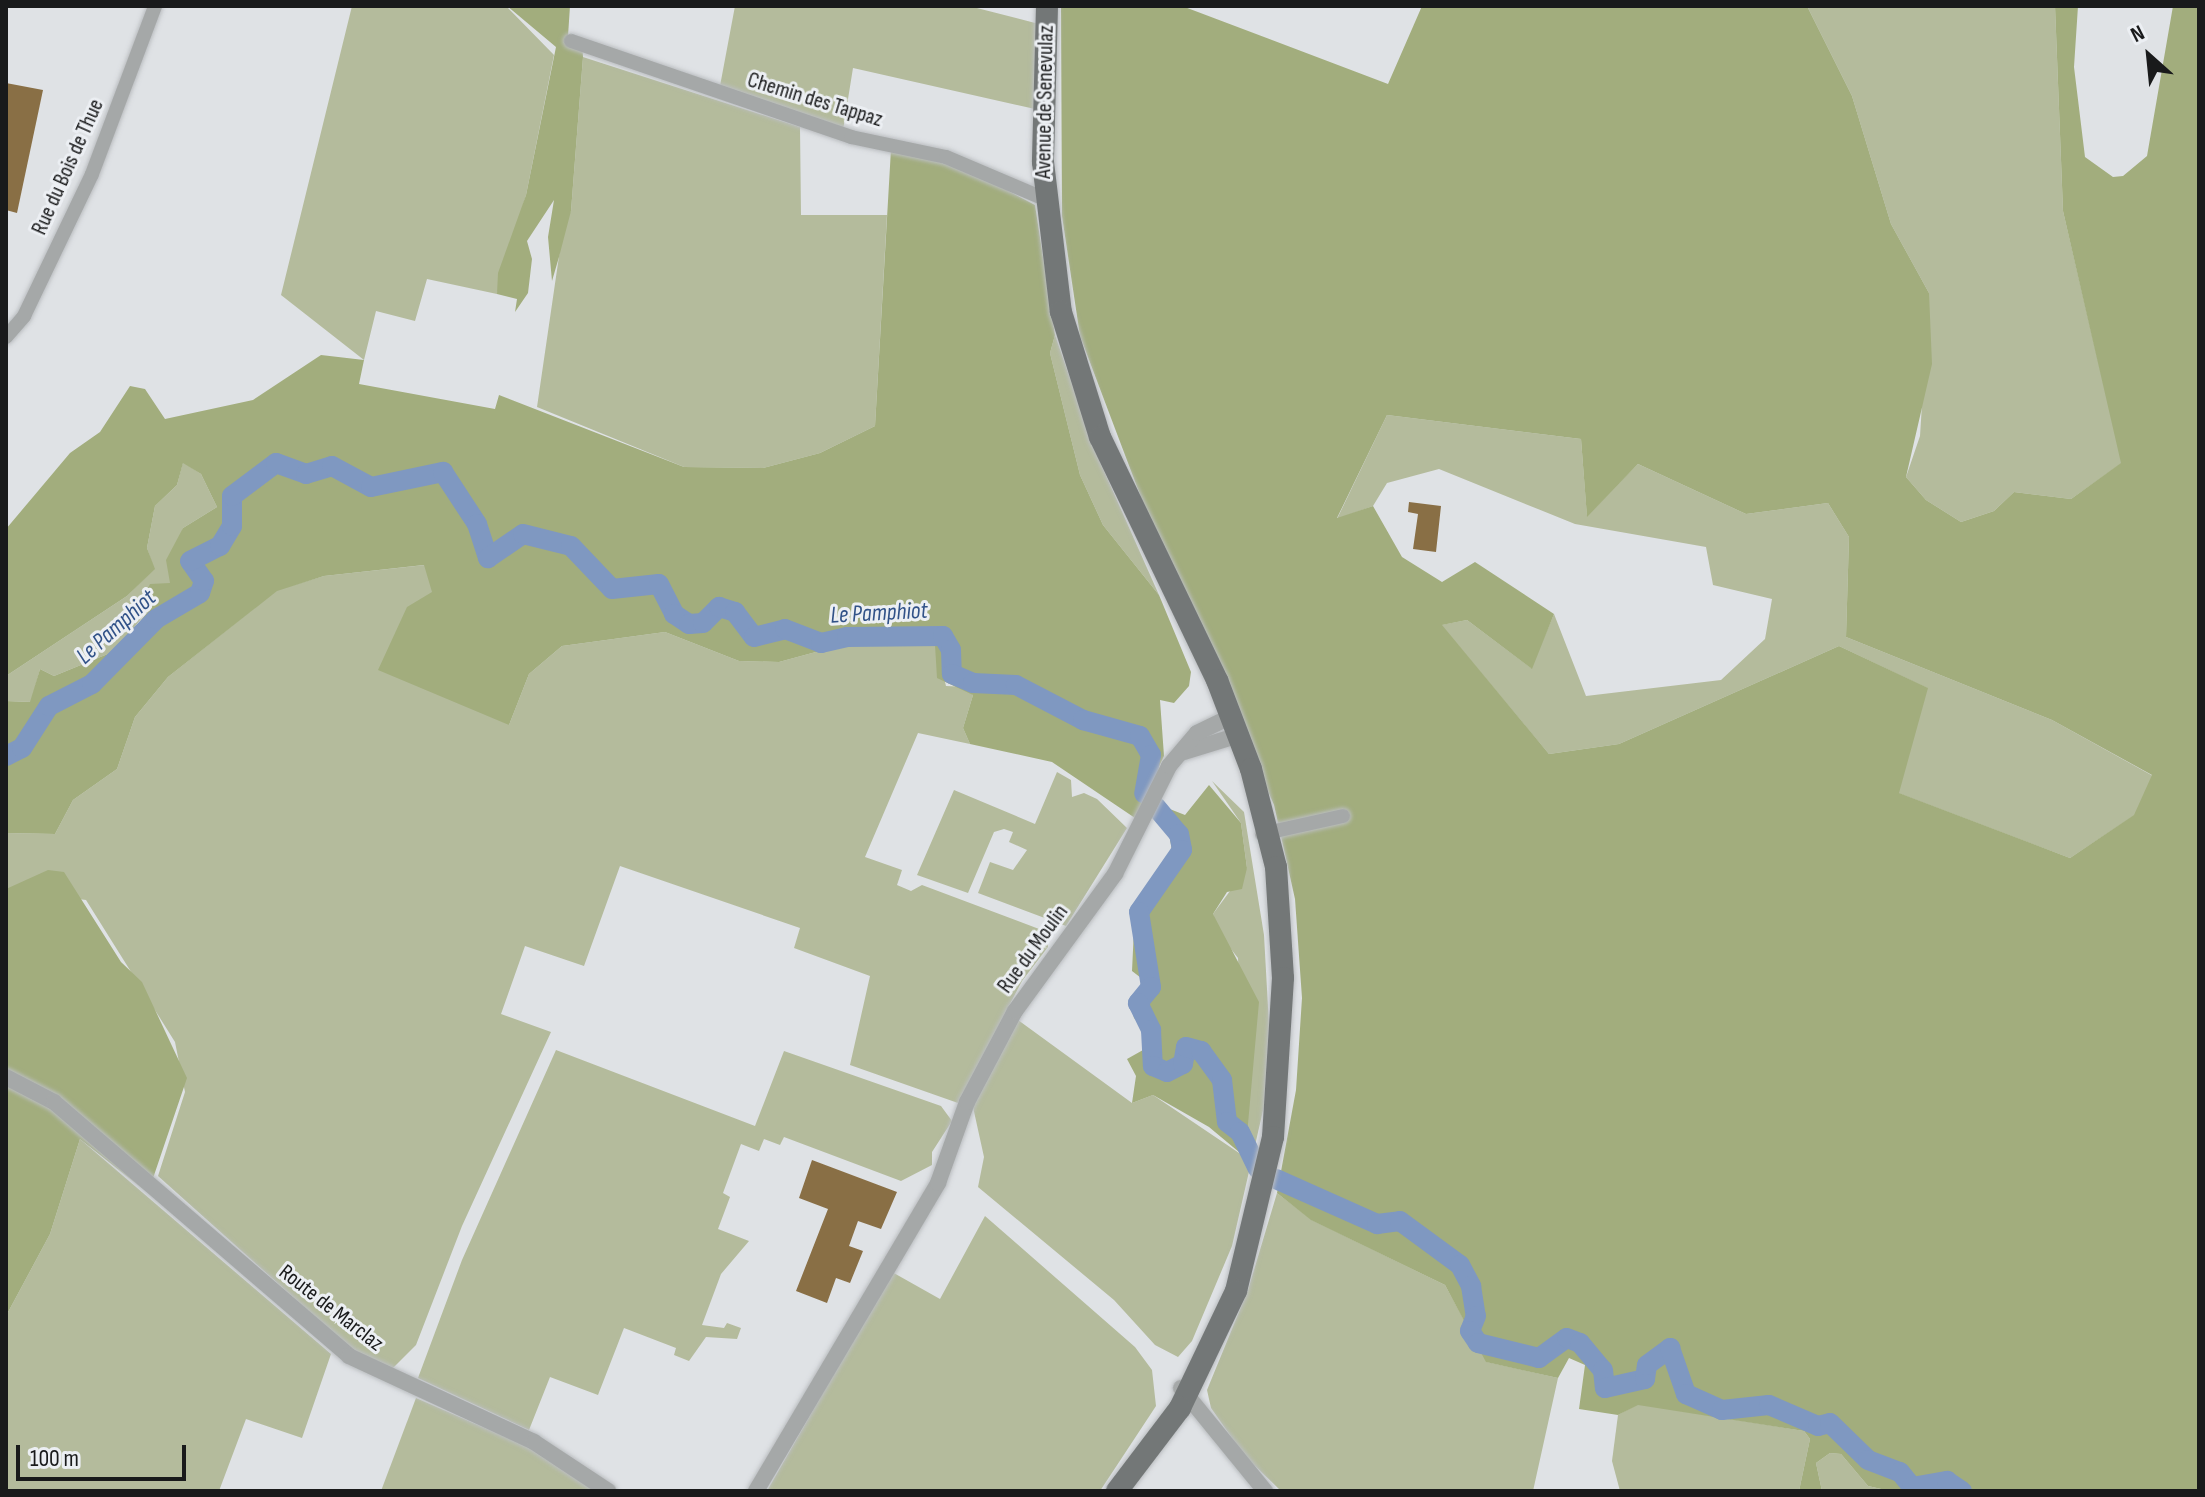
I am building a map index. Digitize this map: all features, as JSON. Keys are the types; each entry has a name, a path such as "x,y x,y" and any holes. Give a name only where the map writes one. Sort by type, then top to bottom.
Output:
{"main road":[{"name":"Avenue de Senevulaz","path":"1047,6 1045,199 1061,312 1084,395 1230,728 1263,834 1280,934 1280,1088 1250,1235 1180,1398 1115,1491"}],"street":[{"name":"Rue du Bois de Thue","path":"6,337 24,316 92,174 155,6"},
{"name":"Chemin des Tappaz","path":"571,41 851,137 946,157 1045,199"},
{"name":"Rue du Moulin","path":"756,1491 941,1176 964,1110 999,1037 1115,874 1176,757 1197,733 1230,728"},
{"path":"1263,834 1343,816"},
{"name":"Route de Marclaz","path":"6,1077 43,1094 349,1356 534,1442 608,1491"},
{"path":"1180,1398 1265,1491"}],"green space":[{"path":"352,6 506,6 554,55 526,195 497,294 427,279 415,321 376,311 364,360 281,295"},
{"path":"507,6 570,6 568,36 582,40 583,57 571,211 559,257 552,281 548,237 554,200 527,241 532,259 528,293 515,312 517,299 497,294 498,273 526,195 556,47"},
{"path":"735,6 969,6 1039,24 1035,109 853,68 843,130 720,86"},
{"path":"1061,6 1182,6 1388,84 1422,6 1807,6 1852,96 1891,224 1929,293 1932,364 1906,477 1926,500 1961,522 1994,511 2014,492 2071,499 2121,463 2063,211 2055,6 2078,6 2074,67 2085,157 2113,177 2123,176 2147,156 2173,6 2199,6 2199,1491 1890,1491 1868,1486 1841,1454 1830,1453 1816,1463 1822,1491 1799,1491 1810,1439 1804,1431 1638,1405 1618,1415 1579,1409 1585,1365 1569,1358 1558,1378 1486,1362 1445,1285 1311,1220 1277,1193 1296,1090 1302,998 1295,899 1274,805 1142,500 1080,336 1062,216","holes":["1387,415 1581,439 1587,517 1638,464 1746,514 1828,503 1849,537 1846,637 2052,720 2152,775 2134,815 2070,858 1899,793 1928,688 1839,646 1619,744 1549,754 1442,625 1467,620 1532,669 1554,614 1475,562 1442,582 1402,557 1373,506 1337,518"]},
{"path":"1807,6 2055,6 2063,211 2122,463 2071,499 2014,492 1994,511 1961,522 1926,500 1906,477 1920,436 1929,293 1891,224 1852,96"},
{"path":"583,57 800,127 801,215 887,215 875,426 820,453 763,468 684,467 537,407 564,222 571,211"},
{"path":"891,149 971,171 1035,205 1055,335 1050,353 1080,475 1103,525 1159,595 1191,672 1189,686 1174,703 1160,700 1164,756 1135,818 1052,762 970,744 963,728 973,695 937,678 935,645 860,640 779,662 739,661 665,632 562,646 529,674 509,725 378,670 407,607 432,592 424,565 324,576 277,591 168,677 135,717 117,769 73,800 55,834 6,833 6,701 30,702 40,669 54,676 115,651 152,607 144,596 150,584 170,583 166,560 183,528 217,507 201,474 183,463 177,485 155,506 147,548 155,569 127,596 6,676 6,529 70,453 100,432 130,386 145,389 165,419 253,400 321,355 364,360 359,384 495,409 499,395 684,467 763,468 820,453 875,426"},
{"path":"1055,335 1096,453 1159,595 1103,525 1080,475 1050,353"},
{"path":"1387,415 1581,439 1587,516 1638,464 1746,514 1828,503 1849,537 1846,637 2052,720 2153,776 2135,815 2070,858 1898,793 1927,688 1839,646 1619,744 1549,754 1441,625 1467,620 1531,668 1554,614 1586,696 1721,680 1765,639 1772,599 1713,585 1706,547 1575,524 1439,469 1387,483 1373,506 1337,519"},
{"path":"183,462 201,474 217,507 183,528 170,583 115,651 54,676 40,669 31,702 6,701 6,676 127,596 154,569 147,548 155,506 177,485"},
{"path":"425,565 433,592 509,725 529,674 562,646 665,632 739,661 779,662 860,640 936,645 946,686 968,687 973,695 963,728 970,744 918,733 865,857 902,870 897,885 911,891 922,885 1047,932 1048,947 1022,981 958,1103 850,1065 870,976 794,948 800,928 620,866 584,966 525,946 501,1014 551,1032 462,1226 416,1345 391,1370 349,1347 158,1176 185,1092 175,1042 86,900 6,889 6,833 55,834 73,800 117,769 135,717 168,677 277,590 324,576"},
{"path":"1057,772 1071,780 1072,797 1084,793 1097,799 1127,828 1066,926 978,893 990,862 1013,870 1027,850 1009,842 1013,832 1004,829 994,832 968,893 917,875 954,790 1035,824"},
{"path":"1212,781 1244,812 1264,935 1269,1025 1264,1106 1232,1246 1192,1341 1178,1357 1155,1345 1114,1300 978,1187 984,1157 973,1107 1018,1020 1132,1103 1153,1095 1245,1157 1238,958 1216,930 1213,914 1247,868 1241,823"},
{"path":"1209,785 1241,823 1247,868 1242,889 1227,892 1213,914 1259,1002 1245,1157 1209,1127 1153,1095 1132,1103 1136,1076 1127,1059 1143,1050 1146,1029 1134,1018 1131,1003 1145,981 1132,971 1135,908 1160,884 1173,857 1169,833 1154,811 1157,804 1185,815"},
{"path":"48,870 64,872 121,962 142,982 187,1078 148,1193 80,1139 50,1234 6,1316 6,889"},
{"path":"556,1050 755,1126 784,1051 941,1106 952,1121 932,1152 932,1165 901,1181 784,1137 780,1145 764,1139 759,1151 741,1144 723,1193 730,1197 718,1229 749,1241 721,1274 702,1325 724,1328 727,1323 741,1328 737,1339 706,1337 689,1361 674,1355 676,1348 624,1328 598,1395 550,1377 529,1430 418,1378 462,1260"},
{"path":"80,1139 331,1354 302,1438 246,1419 219,1491 6,1491 6,1316 50,1234"},
{"path":"1277,1193 1312,1220 1445,1285 1487,1362 1558,1378 1533,1491 1281,1491 1244,1455 1211,1408 1207,1390 1248,1290"},
{"path":"985,1216 1135,1347 1152,1370 1156,1406 1100,1491 767,1491 892,1272 940,1299"},
{"path":"416,1398 540,1452 599,1491 381,1491"},
{"path":"1638,1404 1804,1431 1810,1439 1799,1491 1620,1491 1612,1461 1618,1415"},
{"path":"1830,1453 1841,1454 1868,1486 1890,1491 1822,1491 1816,1463"}],"building":[{"path":"6,83 43,90 17,213 6,210"},
{"path":"1409,502 1441,506 1436,552 1413,549 1418,514 1408,512"},
{"path":"812,1160 897,1192 881,1229 858,1221 849,1246 863,1251 850,1283 836,1278 827,1303 796,1291 828,1209 799,1198"}],"waterway":[{"name":"Le Pamphiot","path":"6,756 22,748 49,706 92,684 156,619 200,593 204,581 190,561 220,546 232,526 232,496 276,463 306,474 332,466 371,487 443,472 477,524 488,558 523,534 571,546 612,589 659,584 674,614 689,624 703,623 719,607 735,612 754,637 785,629 821,643 847,637 943,636 951,650 952,674 973,683 1016,685 1083,720 1140,736 1151,755 1144,793"},
{"name":"Le Pamphiot","path":"1156,807 1179,834 1182,850 1139,912 1151,987 1138,1003 1151,1030 1153,1066 1167,1072 1183,1064 1186,1047 1201,1051 1222,1080 1227,1122 1240,1132 1258,1169"},
{"name":"Le Pamphiot","path":"1276,1179 1377,1224 1400,1221 1460,1265 1471,1286 1476,1316 1470,1331 1478,1343 1539,1358 1567,1338 1580,1343 1603,1370 1605,1388 1645,1379 1647,1365 1670,1348 1686,1394 1722,1410 1769,1405 1818,1426 1830,1423 1868,1460 1900,1472 1912,1487 1947,1481 1962,1491"}]}
